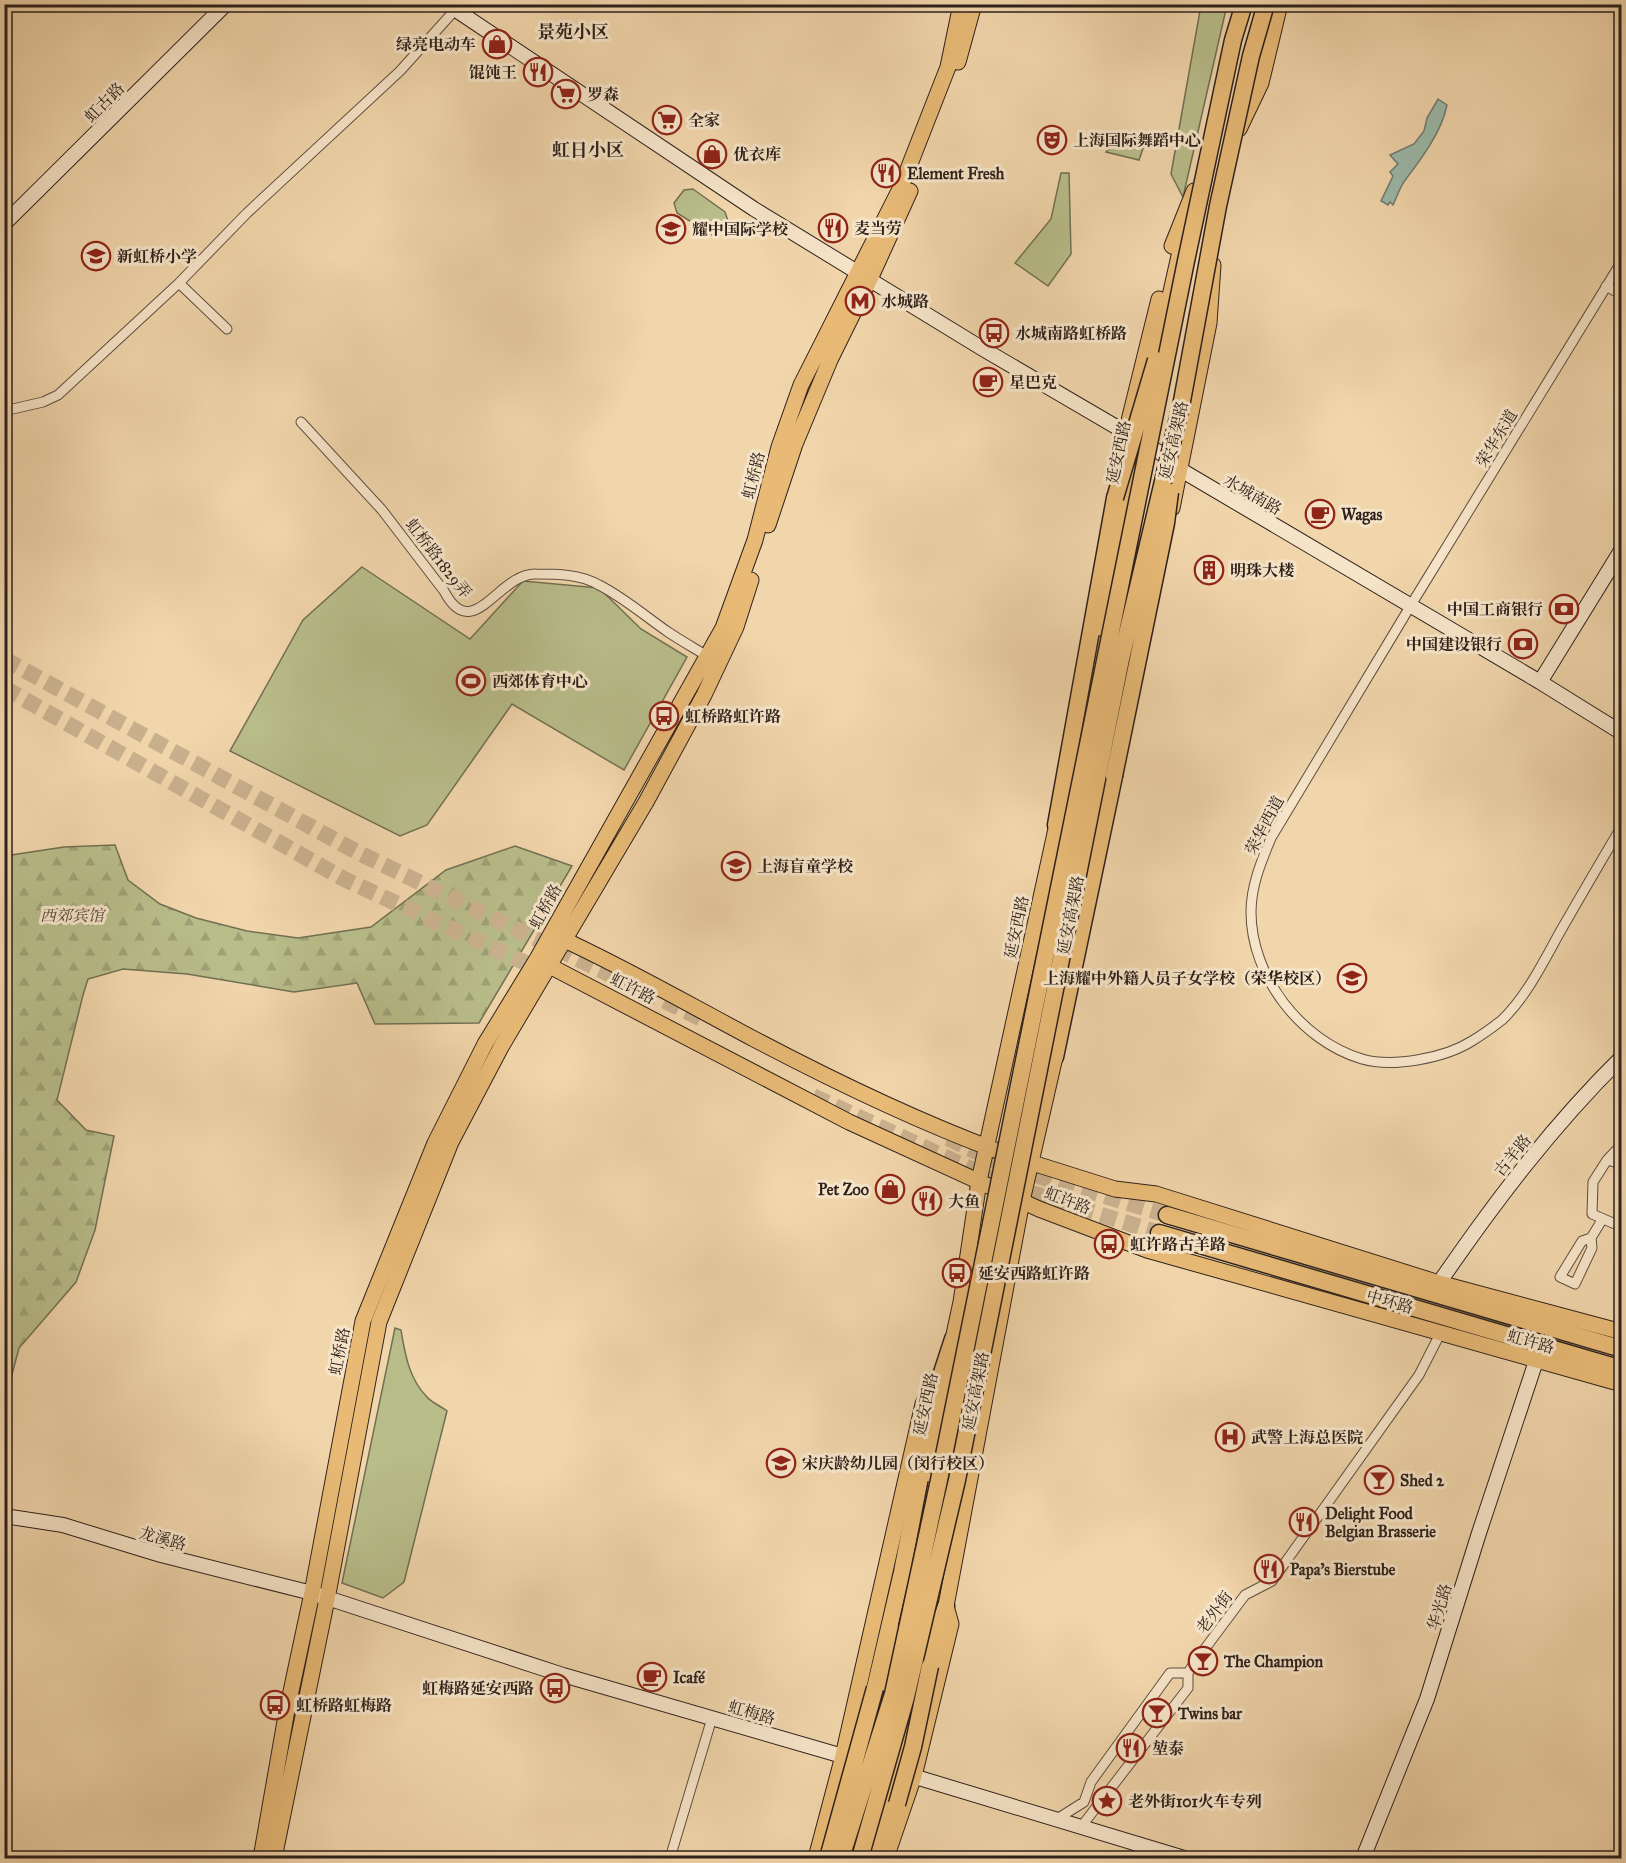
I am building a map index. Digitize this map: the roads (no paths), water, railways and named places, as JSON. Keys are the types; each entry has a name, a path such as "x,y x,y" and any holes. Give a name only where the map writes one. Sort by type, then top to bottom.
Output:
{"highway":[{"name":"延安高架路","path":"839,1858 893,1694 1186,261 1242,4"},
{"name":"延安高架路","path":"860,1858 906,1697 957,1480 1121,659 1182,401 1218,206 1251,56 1266,4"},
{"path":"1056,825 1115,498 1186,261"},
{"path":"1055,1057 1166,523 1182,401"},
{"name":"中环路","path":"1167,1215 1622,1348"},
{"name":"中环路","path":"1159,1233 1622,1369"},
{"path":"828,1858 875,1688 902,1572 938,1388 953,1340"},
{"path":"872,1858 897,1804 913,1747 930,1666 946,1606"}],"main road":[{"name":"虹桥路","path":"557,937 646,802 704,695 736,627 795,444 948,67 960,4"},
{"name":"虹桥路","path":"274,1858 327,1599 378,1322 451,1142 543,962 723,628 755,540 779,447 801,385 864,276 910,190 953,82 974,4"},
{"name":"延安西路","path":"839,1858 869,1763 950,1370 979,1181 1056,825 1077,748 1132,436 1229,45 1242,4"},
{"path":"1055,1057 1059,996 1103,786 1156,502 1266,4"},
{"path":"1237,132 1261,83 1280,4"},
{"path":"1229,45 1255,51"},
{"path":"872,1858 896,1771 920,1660 946,1606 1022,1201 1055,1057 1074,1000 1116,803 1143,642 1181,470 1209,323 1217,220"},
{"name":"虹许路","path":"557,937 674,994 805,1065 910,1115 987,1147 1115,1189 1156,1194 1438,1283 1622,1332"},
{"name":"虹桥路","path":"261,1858 287,1710 312,1593 363,1321 435,1143 485,1044 543,962"},
{"name":"虹许路","path":"543,962 849,1122 1022,1201 1147,1250 1622,1384"},
{"path":"816,1858 843,1756 923,1404 953,1340"},
{"path":"886,1858 914,1776 951,1624 946,1606"},
{"path":"896,1771 918,1756"}],"street":[{"name":"虹古路","path":"4,224 226,4"},
{"path":"4,411 43,402 58,395 179,283 247,213 400,71 451,7 754,209 864,276"},
{"name":"荣华东道","path":"1411,605 1622,261"},
{"name":"水城南路","path":"864,276 982,349 1167,457 1181,470 1540,682 1622,734"},
{"path":"179,283 227,329"},
{"path":"1606,286 1622,295"},
{"name":"虹桥路1829弄","path":"301,422 382,510 459,611 466,613 480,607 490,601 508,583 525,573 562,573 598,584 707,656"},
{"path":"1540,682 1622,549"},
{"name":"荣华西道","path":"1411,605 1271,838 1256,874 1251,912 1256,945 1266,973 1281,999 1301,1024 1330,1044 1363,1059 1394,1063 1435,1056 1470,1042 1502,1020 1526,990 1622,826"},
{"name":"古羊路","path":"1438,1283 1515,1176 1576,1105 1622,1057"},
{"path":"1622,1144 1607,1160 1593,1182 1592,1214 1622,1227"},
{"path":"1607,1160 1622,1164"},
{"path":"1591,1238 1582,1240 1560,1277 1575,1284 1592,1248 1591,1238 1602,1220"},
{"name":"老外街","path":"1081,1827 1188,1688 1188,1674 1245,1595 1272,1581 1419,1375 1440,1334"},
{"name":"华光路","path":"1363,1858 1427,1699 1536,1361"},
{"name":"龙溪路","path":"4,1516 63,1525 161,1556 312,1593"},
{"name":"虹梅路","path":"312,1593 563,1675 914,1776 1184,1858"},
{"path":"1057,1819 1084,1802 1091,1782 1170,1672 1188,1674"},
{"path":"670,1858 712,1718"}],"tunnel":[{"path":"4,659 357,852 706,1021"},
{"path":"4,688 344,879 545,972"},
{"path":"813,1096 1006,1185 1159,1233"},
{"path":"948,1138 1006,1166 1167,1215"}],"place":[{"name":"绿亮电动车","path":"497,44"},
{"name":"馄饨王","path":"538,72"},
{"name":"罗森","path":"566,94"},
{"name":"全家","path":"667,120"},
{"name":"上海国际舞蹈中心","path":"1052,140"},
{"name":"优衣库","path":"712,154"},
{"name":"Element Fresh","path":"886,173"},
{"name":"麦当劳","path":"833,228"},
{"name":"耀中国际学校","path":"671,229"},
{"name":"新虹桥小学","path":"96,256"},
{"name":"水城路","path":"860,301"},
{"name":"水城南路虹桥路","path":"994,333"},
{"name":"星巴克","path":"988,382"},
{"name":"Wagas","path":"1320,514"},
{"name":"明珠大楼","path":"1209,570"},
{"name":"中国工商银行","path":"1564,609"},
{"name":"中国建设银行","path":"1523,644"},
{"name":"西郊体育中心","path":"471,681"},
{"name":"虹桥路虹许路","path":"664,716"},
{"name":"上海盲童学校","path":"736,866"},
{"name":"上海耀中外籍人员子女学校（荣华校区）","path":"1352,978"},
{"name":"Pet Zoo","path":"890,1189"},
{"name":"大鱼","path":"927,1201"},
{"name":"虹许路古羊路","path":"1109,1244"},
{"name":"延安西路虹许路","path":"957,1273"},
{"name":"武警上海总医院","path":"1230,1437"},
{"name":"宋庆龄幼儿园（闵行校区）","path":"781,1463"},
{"name":"Shed 2","path":"1379,1480"},
{"name":"Delight Food Belgian Brasserie","path":"1304,1522"},
{"name":"Papa's Bierstube","path":"1269,1569"},
{"name":"The Champion","path":"1203,1661"},
{"name":"Icafé","path":"652,1677"},
{"name":"虹梅路延安西路","path":"555,1688"},
{"name":"虹桥路虹梅路","path":"275,1705"},
{"name":"Twins bar","path":"1157,1713"},
{"name":"堃泰","path":"1131,1748"},
{"name":"老外街101火车专列","path":"1107,1801"}],"district":[{"name":"景苑小区","path":"573,32"},
{"name":"虹日小区","path":"588,150"}],"park label":[{"name":"西郊宾馆","path":"72,915"}]}
